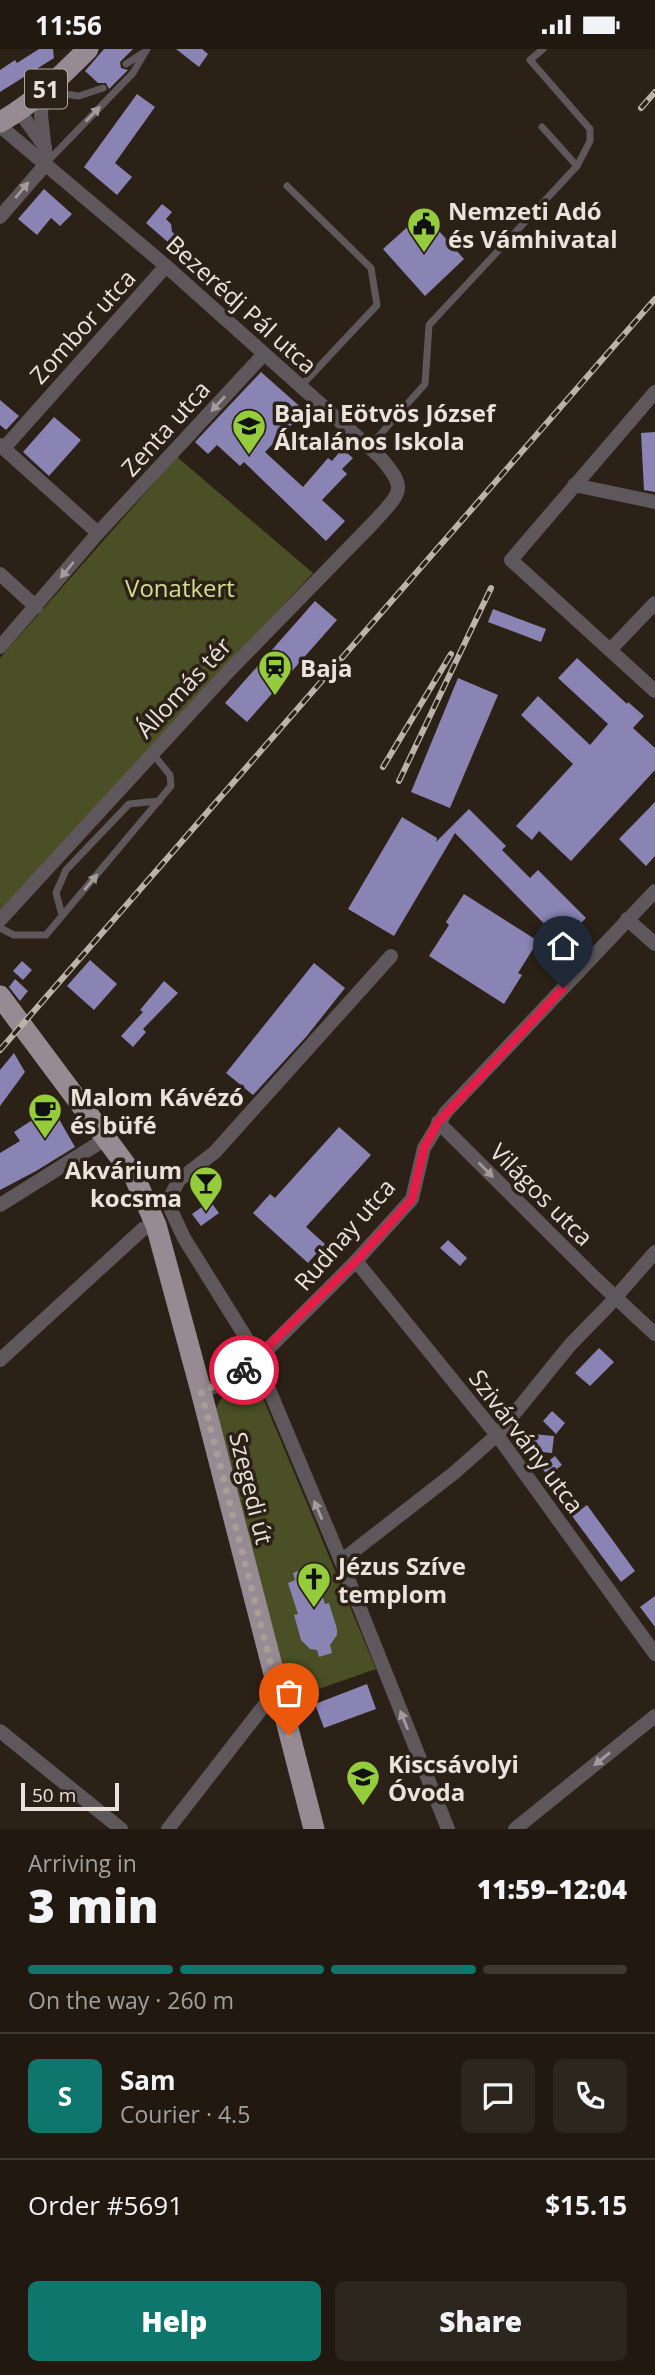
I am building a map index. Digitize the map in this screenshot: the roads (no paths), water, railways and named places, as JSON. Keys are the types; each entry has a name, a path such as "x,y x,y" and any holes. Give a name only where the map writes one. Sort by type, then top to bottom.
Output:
{"main road":[{"name":"51","path":"0,124 43,92 77,53"},
{"name":"Szegedi út","path":"0,996 134,1176 156,1225 314,1829"}],"street":[{"path":"0,217 46,164 40,115 43,92"},
{"path":"19,111 45,147"},
{"name":"Bezerédj Pál utca","path":"0,124 166,266 368,447 395,475 399,486"},
{"name":"Zombor utca","path":"2,447 166,266"},
{"name":"Zenta utca","path":"0,647 98,533 264,353"},
{"path":"655,392 511,560 655,691"},
{"path":"2,447 98,533"},
{"path":"574,485 655,502"},
{"name":"Állomás tér","path":"0,920 152,753 375,521 396,498 399,486"},
{"path":"0,574 36,607"},
{"path":"611,650 655,603"},
{"name":"Rudnay utca","path":"201,1391 229,1381 257,1360 356,1261 412,1199 424,1148 438,1122 655,891"},
{"path":"627,919 655,944"},
{"path":"391,956 215,1152 179,1180 170,1197 171,1210 184,1238 250,1344 341,1561 448,1829"},
{"name":"Világos utca","path":"438,1122 655,1333"},
{"path":"0,1205 107,1138"},
{"path":"0,1360 143,1229 156,1225"},
{"path":"341,1561 454,1473 497,1435 570,1345 616,1298 655,1252"},
{"name":"Szivárvány utca","path":"356,1261 367,1271 497,1435 655,1654"},
{"path":"168,1829 277,1689"},
{"path":"515,1829 655,1716"},
{"path":"0,1731 121,1829"}],"lane":[{"path":"368,447 425,384 429,325 577,166 590,141 590,129 530,60 543,49"},
{"path":"126,64 146,51"},
{"path":"46,164 133,73 146,51"},
{"path":"43,92 79,96 103,88"},
{"path":"542,127 577,166"},
{"path":"287,186 371,268 377,305 300,387"},
{"path":"0,928 14,935 46,935 172,786 170,775 152,753"},
{"path":"62,915 56,894 66,870 129,804 159,801"}],"railway":[{"path":"641,108 655,92"},
{"path":"0,1050 655,299"},
{"path":"399,781 491,588"},
{"path":"383,767 451,654"}],"place":[{"name":"Nemzeti Adó és Vámhivatal","path":"424,254"},
{"name":"Bajai Eötvös József Általános Iskola","path":"249,456"},
{"name":"Baja","path":"275,697"},
{"name":"Malom Kávézó és büfé","path":"45,1140"},
{"name":"Akvárium kocsma","path":"206,1213"},
{"name":"Jézus Szíve templom","path":"314,1609"},
{"name":"Kiscsávolyi Óvoda","path":"363,1807"}],"park label":[{"name":"Vonatkert","path":"180,587"}]}
